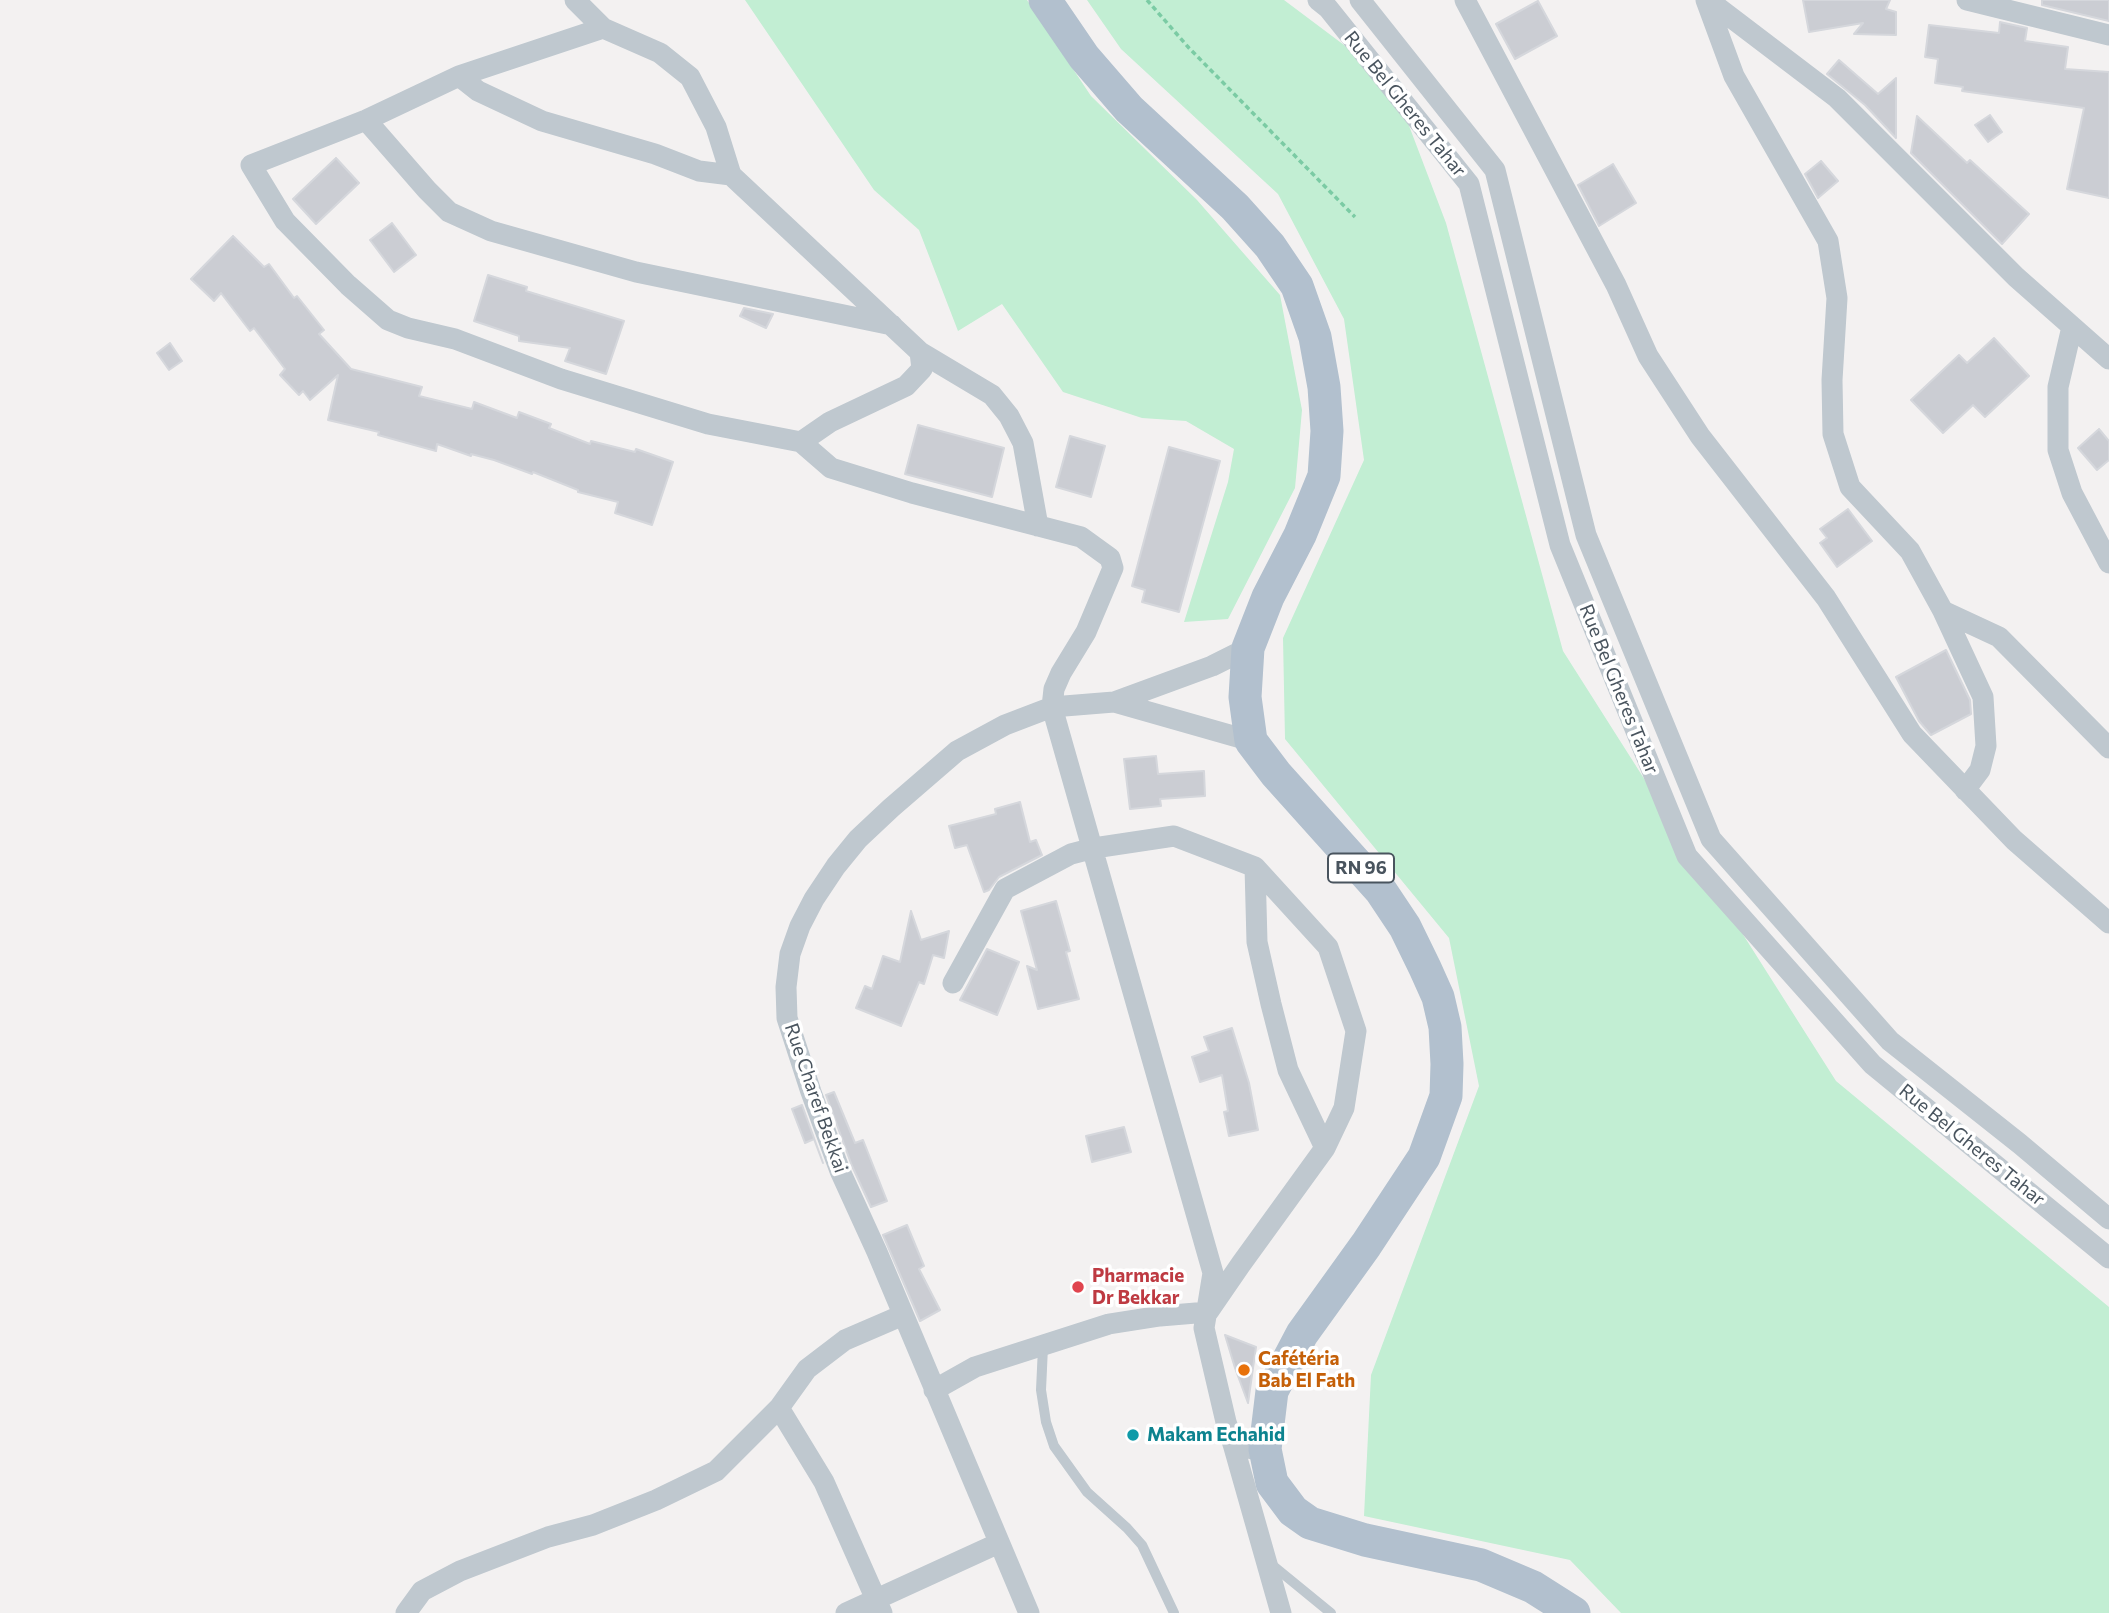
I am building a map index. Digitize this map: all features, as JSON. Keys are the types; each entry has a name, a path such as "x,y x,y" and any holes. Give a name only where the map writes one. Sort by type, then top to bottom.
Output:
{"main road":[{"name":"RN 96","path":"1045,0 1084,57 1129,108 1235,207 1270,246 1297,286 1315,337 1324,387 1327,431 1324,476 1300,535 1268,597 1248,648 1245,696 1251,741 1276,774 1381,891 1405,927 1438,998 1445,1027 1446,1096 1424,1157 1366,1245 1302,1334 1272,1391 1265,1452 1277,1507 1293,1511 1310,1523 1365,1540 1481,1564 1534,1587 1574,1613"}],"street":[{"path":"575,0 603,28 660,53 690,76 716,127 731,175 920,352 992,395 1009,416 1023,443 1038,526"},
{"name":"Rue Bel Gheres Tahar","path":"1360,0 1495,170 1586,535 1711,839 1890,1041 2109,1219"},
{"path":"1465,0 1616,285 1648,356 1700,436 1826,598 1912,734 2014,840 2109,923"},
{"path":"1707,0 1734,76 1828,241 1837,298 1832,380 1833,434 1850,487 1910,551 1943,611 1983,697 1986,746 1980,770 1965,790"},
{"path":"1707,0 1837,98 2015,277 2109,359"},
{"path":"1967,0 2109,35"},
{"name":"Rue Bel Gheres Tahar","path":"1324,3 1469,184 1560,545 1687,856 1872,1064 2109,1258"},
{"path":"603,28 459,76 366,120 251,165 285,221 334,272 388,320 408,328 455,339 561,379 708,424 802,442 831,468 912,493 1081,537 1110,558 1113,568 1086,632 1060,673 1054,689 1052,707 1213,1273 1201,1318 1281,1613"},
{"path":"459,76 478,91 542,121 655,154 699,171 731,175"},
{"path":"366,120 449,212 491,231 636,272 893,326"},
{"path":"2072,327 2058,387 2058,450 2072,493 2109,563"},
{"path":"802,442 830,422 906,386 922,369 920,352"},
{"path":"1943,611 1999,637 2109,748"},
{"path":"1130,700 1248,648"},
{"name":"Rue Charef Bekkai","path":"1029,1613 840,1171 787,1018 786,987 790,954 800,926 836,866 858,839 957,751 1005,725 1052,707 1130,700 1251,741"},
{"path":"934,1390 975,1367 1109,1325 1201,1318 1325,1148 1344,1108 1356,1031 1328,947 1255,867 1174,836 1071,854 1004,889 953,983"},
{"path":"1255,867 1257,942 1270,1004 1288,1070 1325,1148"},
{"path":"1213,1273 1241,1264"},
{"path":"406,1613 422,1591 460,1571 514,1549 618,1515 716,1471 779,1408 807,1369 845,1340 903,1315"},
{"path":"779,1408 824,1482 879,1606"},
{"path":"1233,1444 1265,1452"},
{"path":"1259,1535 1277,1507"},
{"path":"846,1613 879,1606 999,1543"}],"lane":[{"path":"1042,1347 1041,1390 1046,1423 1054,1446 1087,1492 1128,1528 1142,1545 1174,1613"},
{"path":"1267,1561 1331,1613"}],"path":[{"path":"1147,0 1189,48 1355,217"}],"green space":[{"path":"745,0 1027,0 1091,96 1197,200 1280,295 1302,410 1295,488 1228,619 1184,622 1228,482 1234,449 1186,421 1142,418 1063,392 1002,304 958,331 919,230 874,190"},
{"path":"1087,0 1284,0 1392,81 1446,223 1563,651 1836,1081 2109,1307 2109,1613 1621,1613 1570,1560 1364,1516 1371,1375 1479,1086 1449,938 1285,739 1283,638 1364,460 1344,319 1278,194 1121,49"}],"building":[{"path":"1803,0 1890,0 1886,9 1896,12 1896,35 1854,34 1863,23 1809,32"},
{"path":"2042,0 2109,0 2109,21 2042,5"},
{"path":"1538,1 1557,36 1515,59 1496,24"},
{"path":"2000,22 2027,28 2025,41 2068,47 2065,69 2109,72 2109,198 2067,189 2084,108 1962,91 1963,87 1935,83 1938,59 1925,57 1929,25 1999,33"},
{"path":"1839,60 1878,94 1896,78 1896,138 1865,105 1827,74"},
{"path":"1990,115 2002,132 1988,142 1975,125"},
{"path":"1917,116 1967,163 1970,160 2029,214 2002,244 1911,153"},
{"path":"336,158 359,183 316,224 293,199"},
{"path":"1821,161 1838,181 1818,198 1805,174"},
{"path":"1613,164 1636,203 1599,226 1578,185"},
{"path":"392,223 416,255 394,272 370,240"},
{"path":"233,236 264,267 269,264 294,298 297,296 324,330 319,334 351,369 422,387 419,396 472,409 474,402 517,418 519,412 551,424 549,428 590,444 591,441 635,452 636,449 673,462 652,525 615,513 618,502 578,492 533,472 532,474 437,444 436,451 378,435 379,432 328,420 338,375 310,400 303,391 299,395 280,375 285,369 254,328 250,331 221,293 214,301 191,279"},
{"path":"488,275 527,287 526,291 624,321 606,374 565,361 570,348 519,341 519,336 474,321"},
{"path":"744,308 773,314 766,328 740,316"},
{"path":"1994,338 2029,376 1985,417 1973,405 1943,433 1911,400 1959,355 1967,363"},
{"path":"170,343 182,361 169,370 157,353"},
{"path":"918,425 1004,448 992,497 905,474"},
{"path":"2099,429 2109,441 2109,460 2097,470 2078,448"},
{"path":"1070,436 1105,446 1091,497 1056,487"},
{"path":"1169,447 1220,461 1179,612 1142,602 1145,590 1132,586"},
{"path":"1848,509 1872,541 1837,567 1820,543 1827,538 1820,529"},
{"path":"1946,650 1970,700 1971,714 1931,735 1919,721 1896,677"},
{"path":"1156,756 1158,774 1204,771 1205,796 1160,799 1161,806 1130,809 1124,759"},
{"path":"1020,802 1030,842 1036,840 1042,855 999,877 989,890 984,892 967,845 955,848 949,826 996,814 995,809"},
{"path":"1056,901 1070,951 1066,952 1079,999 1038,1009 1027,966 1037,970 1021,911"},
{"path":"911,911 921,940 949,931 944,958 933,955 924,984 919,982 901,1026 856,1008 865,986 872,989 883,956 900,962"},
{"path":"987,949 1019,962 997,1015 960,1000"},
{"path":"1232,1028 1249,1083 1258,1130 1229,1136 1224,1112 1228,1111 1222,1075 1200,1082 1192,1057 1209,1051 1204,1037"},
{"path":"834,1092 855,1143 863,1140 887,1201 871,1207 852,1166 826,1095"},
{"path":"802,1105 823,1163 814,1139 805,1143 792,1109"},
{"path":"1124,1127 1131,1152 1092,1162 1086,1136"},
{"path":"907,1225 924,1266 919,1269 940,1310 920,1321 883,1235"},
{"name":"Cafétéria Bab El Fath","path":"1225,1335 1256,1347 1248,1403 1235,1368"}],"place":[{"name":"Pharmacie Dr Bekkar","path":"1078,1287"},
{"name":"Cafétéria Bab El Fath","path":"1244,1370"},
{"name":"Makam Echahid","path":"1133,1435"}]}
